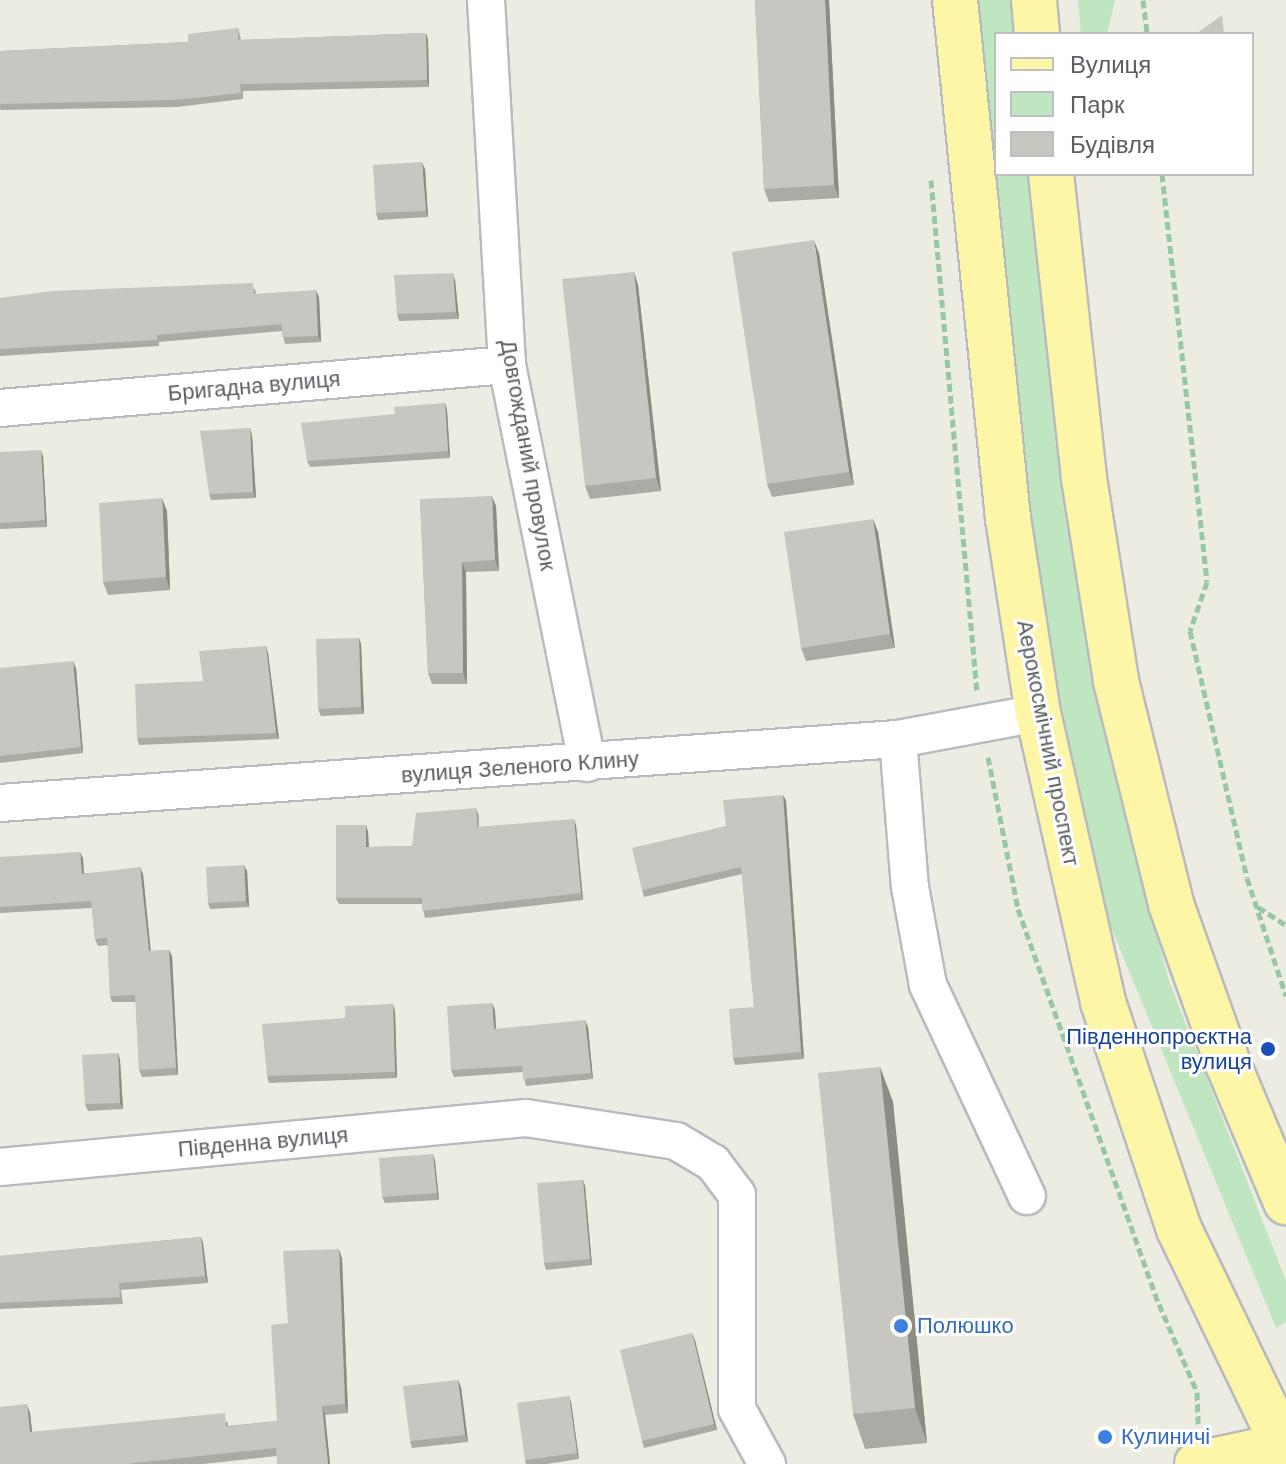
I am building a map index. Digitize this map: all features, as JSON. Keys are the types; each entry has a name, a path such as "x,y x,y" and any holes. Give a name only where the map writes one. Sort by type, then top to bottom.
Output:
{"main road":[{"name":"Аерокосмічний проспект","path":"955,0 1008,518 1038,713 1103,1002 1179,1229 1285,1447"},
{"path":"1034,0 1037,32"},
{"path":"1051,176 1084,478 1116,681 1171,904 1228,1064 1286,1202"},
{"path":"1195,1449 1285,1447"}],"street":[{"name":"Довгожданий провулок","path":"486,0 507,365 587,763"},
{"name":"Бригадна вулиця","path":"0,408 507,365"},
{"name":"вулиця Зеленого Клину","path":"0,803 898,739 1038,713"},
{"path":"898,739 910,887 928,985 1027,1196"},
{"name":"Південна вулиця","path":"0,1167 526,1118 676,1141 713,1163 737,1195 737,1409 767,1464"}],"path":[{"path":"1143,0 1147,32"},
{"path":"931,175 982,724 1018,909 1159,1304 1197,1392 1195,1449"},
{"path":"1162,176 1207,582 1190,631 1257,906 1286,996"},
{"path":"1257,906 1286,925"}],"green space":[{"path":"972,0 1015,0 1018,32 994,32 994,176 1032,176 1080,579 1132,841 1169,981 1286,1281 1286,1322 1276,1328 1092,881 1046,640"},
{"path":"1078,0 1115,0 1107,32 1081,32"}],"building":[{"path":"755,0 825,0 834,185 764,189"},
{"path":"1222,15 1224,32 1199,32"},
{"path":"238,28 238,40 426,33 427,80 240,84 241,93 175,100 0,104 0,51 188,42 188,34"},
{"path":"422,162 426,211 376,213 373,165"},
{"path":"814,240 849,472 767,484 732,252"},
{"path":"634,272 656,478 585,486 562,279"},
{"path":"453,273 456,312 397,314 394,275"},
{"path":"253,283 254,294 316,290 318,336 282,337 282,324 157,335 157,340 0,349 0,298 52,291"},
{"path":"445,403 448,451 307,461 301,423 395,414 394,407"},
{"path":"250,428 253,492 209,494 200,431"},
{"path":"41,450 45,520 0,523 0,452"},
{"path":"492,496 495,560 462,562 463,673 428,673 420,499"},
{"path":"162,498 166,577 103,582 99,503"},
{"path":"873,519 890,634 801,648 784,532"},
{"path":"359,638 361,707 318,709 316,639"},
{"path":"266,646 276,733 137,738 135,684 203,681 199,651"},
{"path":"73,661 81,747 0,756 0,668"},
{"path":"783,795 801,1052 733,1058 729,1009 754,1007 741,867 642,890 632,848 726,826 723,800"},
{"path":"476,808 477,827 574,819 581,893 422,911 422,898 336,898 336,825 366,825 366,847 412,846 416,813"},
{"path":"80,852 82,874 140,867 149,951 169,950 176,1068 139,1070 135,995 110,996 107,938 95,939 91,901 0,907 0,857"},
{"path":"244,865 246,901 208,903 206,867"},
{"path":"492,1003 494,1029 585,1020 591,1073 523,1079 522,1066 451,1070 447,1006"},
{"path":"393,1004 395,1072 267,1076 262,1024 345,1018 345,1006"},
{"path":"118,1053 120,1103 85,1104 82,1055"},
{"path":"880,1067 915,1408 853,1414 818,1073"},
{"path":"433,1154 437,1193 382,1197 379,1158"},
{"path":"583,1180 590,1259 544,1263 537,1183"},
{"path":"201,1237 205,1276 119,1283 120,1297 0,1303 0,1256"},
{"path":"339,1249 345,1404 322,1406 328,1464 277,1464 276,1448 125,1464 0,1464 0,1407 27,1404 30,1432 225,1413 226,1427 277,1421 271,1325 288,1323 283,1251"},
{"path":"692,1333 714,1424 642,1441 620,1350"},
{"path":"458,1380 465,1435 410,1441 403,1386"},
{"path":"569,1396 577,1453 525,1460 517,1403"}],"place":[{"name":"Південнопроєктна вулиця","path":"1268,1049"},
{"name":"Полюшко","path":"901,1326"},
{"name":"Кулиничі","path":"1105,1437"}]}
